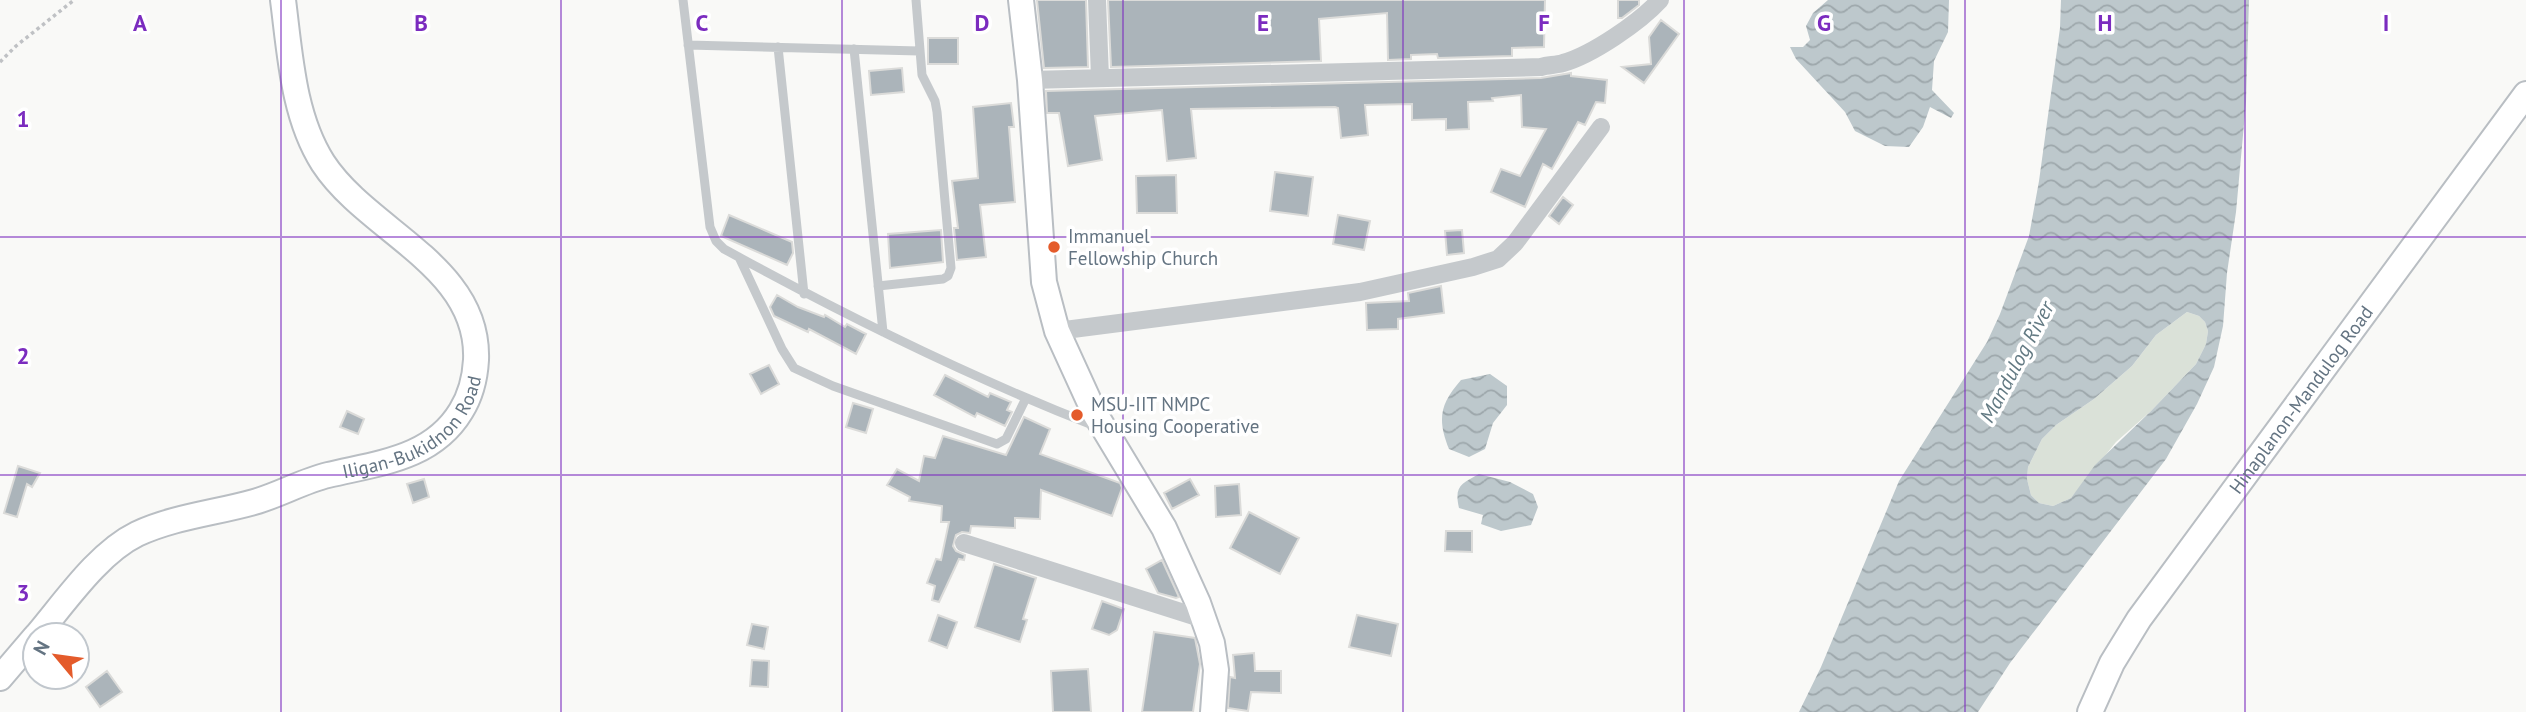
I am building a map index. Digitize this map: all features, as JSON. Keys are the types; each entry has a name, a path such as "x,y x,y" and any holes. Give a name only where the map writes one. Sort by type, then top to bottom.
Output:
{"street":[{"name":"Iligan-Bukidnon Road","path":"49,621 97,565 135,535 159,524 257,501 325,475 383,464 416,451 441,436 455,421 467,401 475,375 476,353 474,328 464,304 442,275 420,253 351,198 311,142 300,112 283,0"},
{"path":"1021,0 1030,80 1044,282 1057,331 1103,429 1164,528 1203,619 1212,643 1216,670 1213,712"},
{"path":"1097,0 1100,77"},
{"path":"1030,80 1541,66 1563,63 1585,54 1648,13 1660,0"},
{"name":"Hinaplanon-Mandulog Road","path":"2090,712 2112,663 2139,619 2526,94"},
{"path":"1057,331 1360,292 1442,275 1498,258 1515,243 1601,127"},
{"path":"964,543 1203,619"},
{"name":"Iligan-Bukidnon Road","path":"0,678 21,654"}],"lane":[{"path":"683,0 710,228 723,249 804,294 883,332 1026,398 1103,429"},
{"path":"878,286 943,279 948,276 951,268 937,112 935,101 922,75 916,0"},
{"path":"688,45 919,51"},
{"path":"778,47 804,294"},
{"path":"854,49 883,332"},
{"path":"739,257 782,349 791,365 800,371 845,390 997,444 1006,439 1026,398"}],"path":[{"path":"0,62 74,0"}],"shaded area":[{"path":"2187,312 2199,316 2208,331 2206,344 2196,364 2151,411 2116,442 2071,498 2053,506 2039,503 2031,495 2027,479 2028,467 2042,439 2132,366 2156,335"}],"water":[{"path":"1828,0 1949,0 1948,32 1934,61 1932,90 1954,113 1951,118 1930,107 1923,127 1909,147 1885,146 1855,131 1845,112 1796,59 1790,47 1803,47 1810,40 1806,26 1813,13"},
{"name":"Mandulog River","path":"2061,0 2249,0 2246,102 2236,212 2223,326 2214,367 2166,459 2010,663 1978,712 1799,712 1821,667 1899,481 1987,342 2000,314 2029,236 2060,28","holes":["2187,312 2199,316 2208,331 2206,344 2196,364 2095,465 2071,498 2053,506 2039,503 2031,495 2027,479 2028,467 2042,439 2132,366 2156,335"]},
{"path":"1490,374 1507,386 1507,405 1493,423 1485,449 1469,457 1449,449 1442,420 1445,404 1461,380"},
{"path":"1479,474 1510,482 1533,494 1538,507 1531,525 1501,531 1481,524 1483,515 1459,508 1457,495 1460,486"}],"building":[{"path":"1037,0 1086,0 1088,67 1044,68"},
{"path":"1108,0 1545,0 1544,47 1512,48 1512,56 1438,58 1437,54 1411,55 1411,59 1388,60 1387,13 1319,19 1321,61 1111,67"},
{"path":"1618,0 1639,0 1639,5 1622,18 1618,18"},
{"path":"1661,20 1679,34 1644,83 1622,67 1651,64 1649,37"},
{"path":"928,38 958,38 958,64 928,64"},
{"path":"902,68 904,92 871,95 869,71"},
{"path":"1571,73 1571,76 1607,80 1605,103 1596,102 1585,125 1578,122 1552,169 1543,164 1525,207 1491,192 1501,169 1520,176 1546,129 1522,127 1521,95 1492,98 1493,101 1468,102 1469,129 1446,130 1446,119 1412,120 1412,104 1365,105 1368,135 1341,138 1338,108 1335,107 1191,109 1196,158 1167,161 1162,110 1095,116 1102,160 1068,166 1059,113 1047,113 1046,91 1541,78"},
{"path":"1011,103 1014,127 1009,127 1015,202 980,205 986,257 957,260 954,228 958,228 952,181 978,178 973,107"},
{"path":"1275,172 1313,177 1308,216 1270,211"},
{"path":"1176,175 1177,213 1137,213 1136,176"},
{"path":"1563,197 1573,205 1559,224 1549,216"},
{"path":"729,215 792,242 793,253 787,265 721,236"},
{"path":"1338,215 1370,221 1364,250 1333,244"},
{"path":"941,230 943,262 890,268 888,234"},
{"path":"1462,230 1464,253 1447,255 1445,231"},
{"path":"1441,286 1444,313 1398,319 1398,329 1367,330 1366,303 1409,301 1408,293"},
{"path":"777,295 798,307 824,317 825,315 845,327 847,324 866,334 856,354 809,329 808,332 774,316 770,307"},
{"path":"769,365 779,384 761,394 750,374"},
{"path":"945,375 988,397 990,393 1011,402 1007,410 1012,412 1005,426 977,413 975,417 934,395"},
{"path":"853,403 873,409 866,433 846,427"},
{"path":"347,411 364,419 358,434 340,427"},
{"path":"1024,417 1050,429 1040,454 1120,483 1122,488 1112,516 1041,490 1040,519 1015,518 1015,528 971,526 970,533 962,532 956,535 953,546 956,551 965,555 964,560 959,559 939,602 932,600 935,586 927,583 936,559 941,560 949,522 941,522 942,506 909,501 910,497 887,485 897,469 919,481 924,456 935,458 943,436 1006,455"},
{"path":"18,466 40,473 32,487 27,484 17,517 4,513"},
{"path":"424,479 429,497 413,503 407,484"},
{"path":"1190,479 1199,495 1172,509 1164,493"},
{"path":"1239,484 1241,515 1216,517 1215,486"},
{"path":"1249,512 1299,538 1280,574 1230,548"},
{"path":"1446,531 1472,531 1472,552 1445,551"},
{"path":"1162,560 1179,597 1158,593 1146,569"},
{"path":"994,564 1036,578 1023,619 1027,620 1020,642 975,627"},
{"path":"1102,601 1124,609 1117,630 1109,635 1092,629"},
{"path":"938,615 957,622 947,648 929,641"},
{"path":"1357,615 1398,624 1391,656 1349,647"},
{"path":"752,624 768,627 764,649 747,645"},
{"path":"1154,632 1195,638 1200,664 1193,712 1142,712"},
{"path":"1254,653 1255,671 1281,671 1281,693 1251,692 1248,711 1228,708 1230,677 1235,678 1233,655"},
{"path":"752,660 769,661 768,687 750,686"},
{"path":"1088,669 1091,712 1053,712 1051,671"},
{"path":"107,671 122,692 100,707 89,691 91,691 91,683"}],"place":[{"name":"Immanuel Fellowship Church","path":"1054,247"},
{"name":"MSU-IIT NMPC Housing Cooperative","path":"1077,415"}]}
